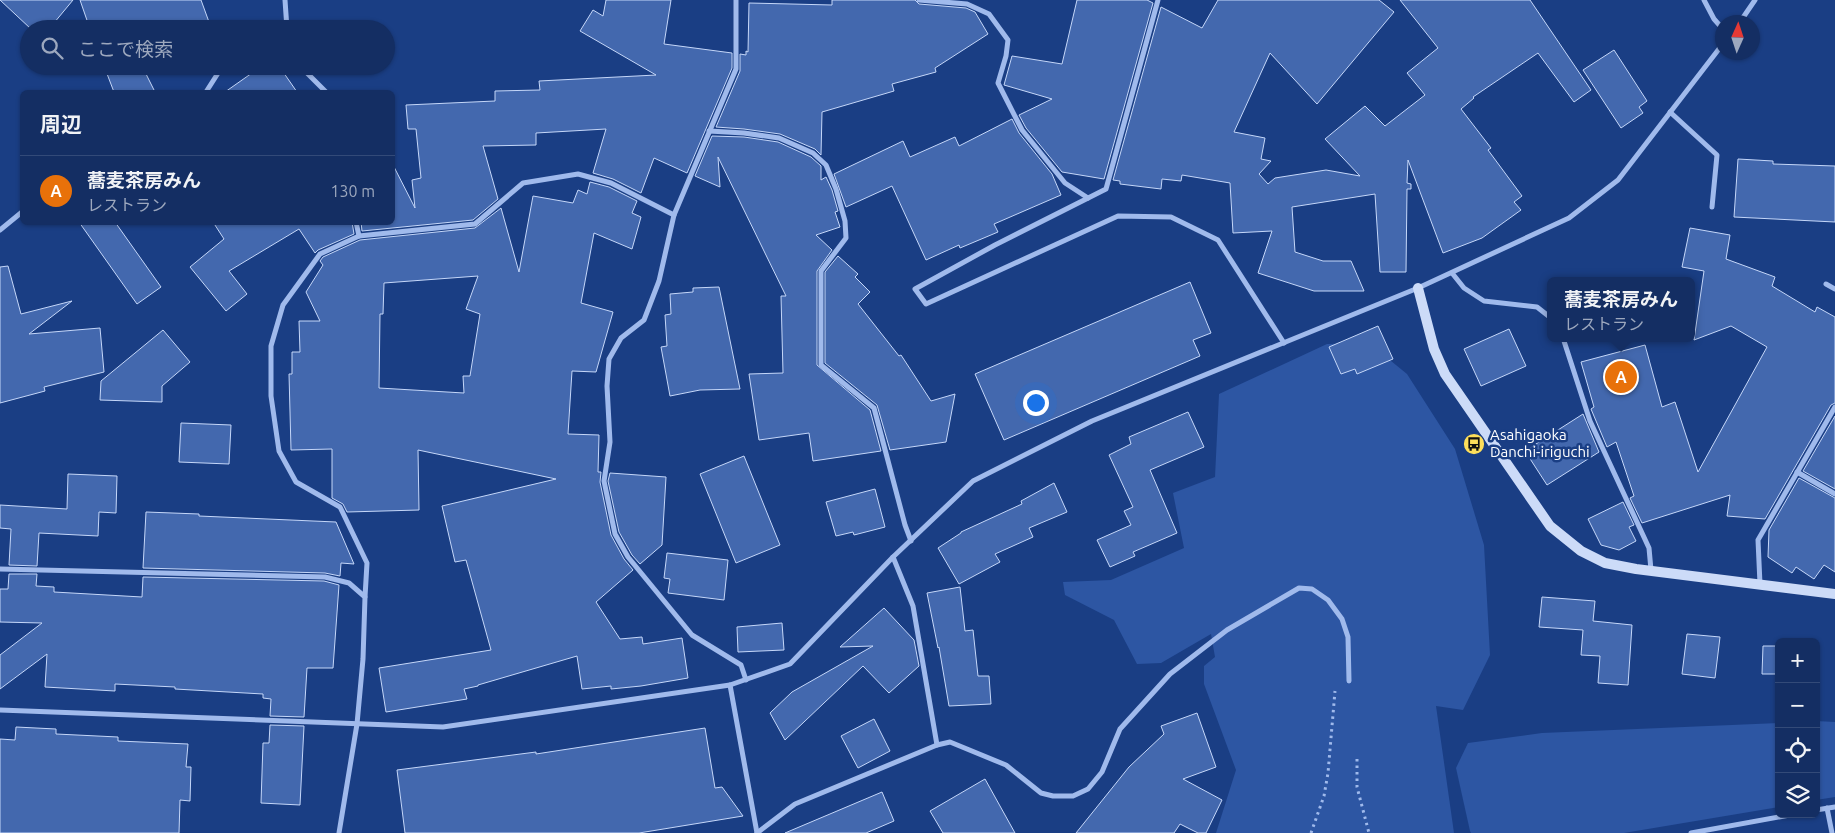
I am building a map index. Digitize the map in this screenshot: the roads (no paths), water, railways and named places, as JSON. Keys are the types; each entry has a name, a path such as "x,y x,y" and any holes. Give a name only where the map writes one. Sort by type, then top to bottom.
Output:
{"street":[{"path":"285,0 286,20"},
{"path":"736,0 736,69 674,215 659,281 644,320 621,338 609,359 607,386 610,442 604,481 615,534 628,557 692,635 741,665 746,680"},
{"path":"920,0 967,4 989,14 1008,40 1006,56 998,83 1022,130 1065,183 1088,198"},
{"path":"1158,0 1106,188 914,289 926,304 1118,216 1171,217 1218,240 1284,343"},
{"path":"1704,0 1715,20"},
{"path":"1745,15 1755,0"},
{"path":"0,710 444,727 730,685 790,664 893,558 973,482 1092,421 1418,288 1569,218 1618,180 1715,54"},
{"path":"207,90 217,75"},
{"path":"309,75 324,90"},
{"path":"1670,112 1717,155 1712,207"},
{"path":"709,131 779,138 813,153 826,165 836,189 845,221 846,238 821,271 821,365 874,408 911,541"},
{"path":"339,833 357,724 363,658 367,563 340,507 296,482 279,451 271,396 271,346 283,305 320,254 358,236 475,224 523,183 578,174 611,183 674,215"},
{"path":"0,230 20,214"},
{"path":"356,225 358,236"},
{"path":"1452,273 1464,288 1484,301 1537,306 1547,315"},
{"path":"1826,284 1835,290"},
{"path":"1418,288 1434,349 1445,374 1550,526 1581,551 1605,563 1651,571 1835,594"},
{"path":"1564,342 1590,421 1649,548 1651,571"},
{"path":"1760,584 1758,540 1835,407"},
{"path":"1797,472 1835,494"},
{"path":"893,558 913,606 937,745"},
{"path":"0,570 325,577 349,583 365,597"},
{"path":"730,685 757,833 795,804 937,745 950,742 1006,765 1041,792 1053,796 1073,796 1088,789 1102,772 1120,729 1170,674 1227,630 1299,588 1312,588 1328,600 1342,618 1348,637 1349,681"},
{"path":"1820,809 1835,807"},
{"path":"1827,808 1832,833"},
{"path":"1691,833 1775,818"}],"place":[{"name":"蕎麦茶房みん","path":"1621,377"},
{"name":"Asahigaoka Danchi-iriguchi","path":"1474,444"}]}
